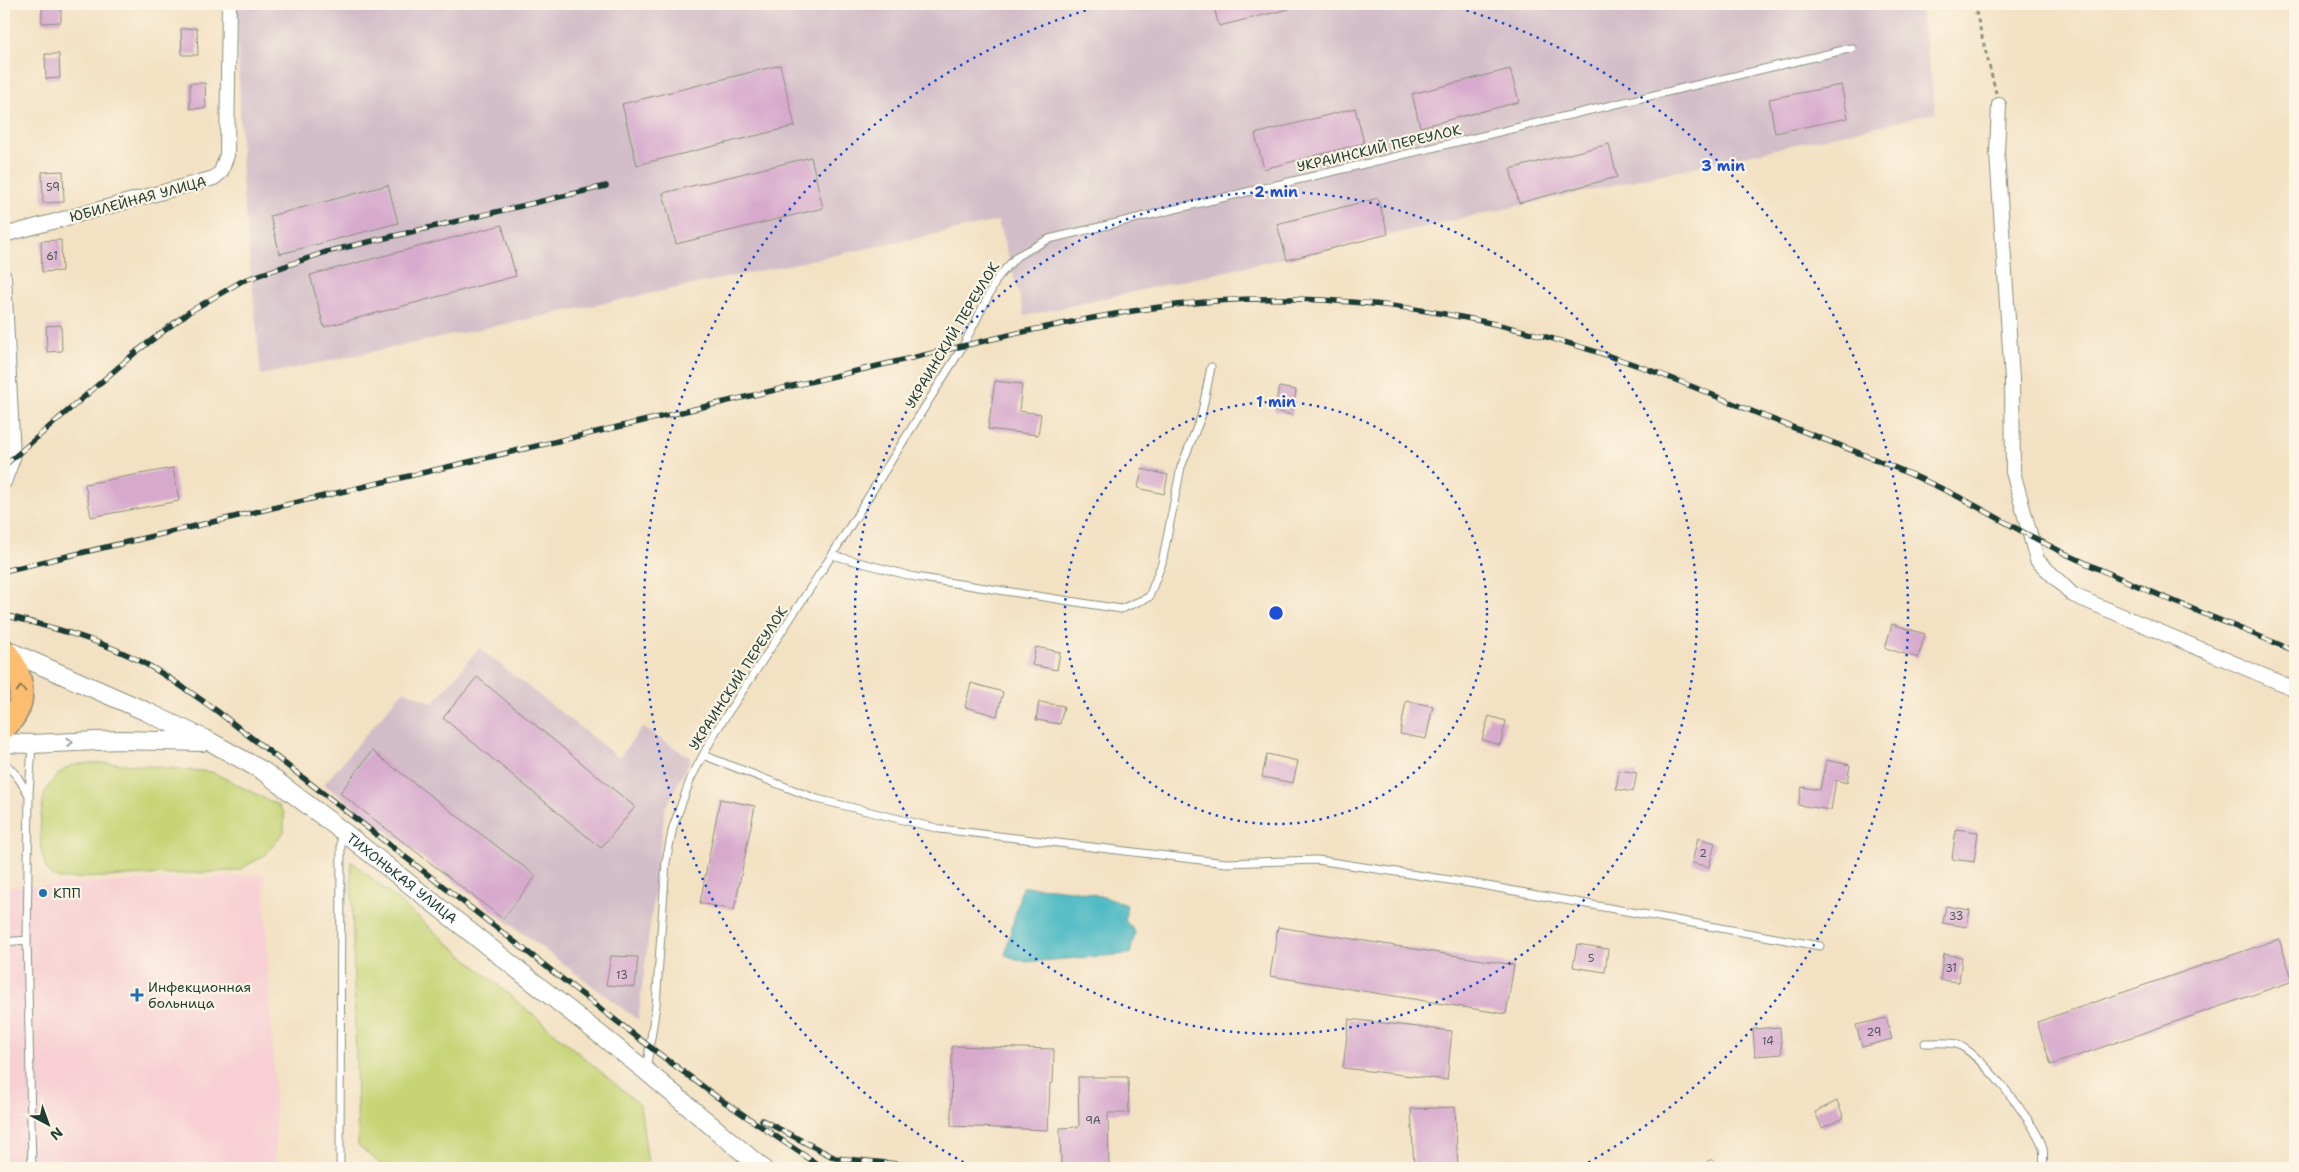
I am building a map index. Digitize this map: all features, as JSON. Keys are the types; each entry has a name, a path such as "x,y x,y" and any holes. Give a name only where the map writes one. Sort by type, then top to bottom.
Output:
{"main road":[{"path":"4,650 18,674 22,689 16,714 4,728"}],"street":[{"name":"ЮБИЛЕЙНАЯ УЛИЦА","path":"4,235 214,178 221,172 227,155 229,4"},
{"path":"1999,105 1997,153 2012,379 2013,472 2038,560 2073,595 2295,689"},
{"path":"4,277 13,458 4,482"},
{"name":"ТИХОНЬКАЯ УЛИЦА","path":"4,650 211,742 264,771 646,1071 762,1168"},
{"path":"4,743 32,744 119,740 211,742"}],"lane":[{"name":"УКРАИНСКИЙ ПЕРЕУЛОК","path":"646,1071 656,1005 666,862 681,801 716,731 832,555 963,346 998,277 1016,256 1049,239 1852,48"},
{"path":"832,555 915,577 1121,609 1149,597 1162,563 1181,467 1201,417 1211,367"},
{"path":"32,744 29,795 27,940 32,1168"},
{"path":"703,755 816,798 940,829 1226,863 1316,860 1476,884 1820,946"},
{"path":"4,762 17,776 29,795"},
{"path":"340,1168 341,830"},
{"path":"4,942 27,940"},
{"path":"1925,1043 1956,1044 1971,1053 1986,1068 2034,1127 2043,1147 2043,1168"}],"path":[{"path":"1974,4 1999,105"}],"shaded area":[{"path":"239,4 1920,4 1936,113 1025,316 998,221 261,375 242,183 237,10"},
{"path":"479,648 619,758 642,727 691,758 665,809 638,1020 324,784 404,690 433,703"},
{"name":"Инфекционная больница","path":"264,875 275,1103 276,1168 4,1168 4,887"}],"green space":[{"path":"114,763 212,772 278,805 284,813 284,832 265,855 237,871 59,879 50,875 43,857 40,835 41,812 46,790 60,773 70,766"},
{"path":"351,861 640,1105 648,1164 646,1168 385,1168 358,1145"}],"water":[{"path":"1022,887 1075,891 1101,896 1127,905 1125,920 1135,932 1130,954 1026,962 1005,955"}],"building":[{"path":"42,4 61,4 61,22 42,23"},
{"path":"1213,4 1288,4 1289,9 1219,26"},
{"path":"197,28 198,55 182,55 181,29"},
{"path":"45,54 59,54 60,78 46,79"},
{"path":"780,65 795,126 637,165 622,104"},
{"path":"1510,69 1519,102 1420,127 1412,94"},
{"path":"190,83 205,83 206,108 190,109"},
{"path":"1841,85 1848,118 1775,133 1769,99"},
{"path":"1355,108 1364,143 1264,169 1255,134"},
{"path":"1609,144 1617,177 1519,203 1510,169"},
{"path":"811,157 823,208 676,244 663,193"},
{"path":"63,171 64,202 43,203 42,172"},
{"path":"388,185 398,223 280,254 270,216"},
{"path":"1378,198 1388,234 1287,260 1277,224"},
{"path":"502,225 516,276 324,327 310,275"},
{"path":"61,240 62,271 42,272 41,241"},
{"path":"61,325 62,351 47,352 46,326"},
{"path":"995,381 1022,384 1019,411 1041,414 1038,435 988,429"},
{"path":"1279,387 1296,390 1292,415 1274,411"},
{"path":"173,468 179,501 91,517 85,484"},
{"path":"1142,469 1168,475 1164,494 1138,488"},
{"path":"1892,624 1925,634 1918,658 1885,648"},
{"path":"1036,647 1060,652 1057,670 1032,665"},
{"path":"477,677 635,807 601,848 443,718"},
{"path":"971,683 1003,692 997,716 965,707"},
{"path":"1406,701 1433,706 1426,739 1400,734"},
{"path":"1039,702 1064,706 1060,724 1036,720"},
{"path":"1489,716 1506,721 1500,745 1482,740"},
{"path":"372,751 536,876 503,919 340,793"},
{"path":"1267,754 1298,761 1293,783 1262,777"},
{"path":"1826,760 1850,765 1847,783 1836,780 1831,810 1798,805 1802,787 1820,790"},
{"path":"1619,770 1637,773 1633,792 1616,789"},
{"path":"720,799 755,806 734,910 700,903"},
{"path":"1956,829 1978,832 1974,862 1952,859"},
{"path":"1698,838 1715,843 1709,867 1692,863"},
{"path":"1946,906 1970,910 1967,927 1943,923"},
{"path":"1278,927 1514,965 1506,1014 1270,976"},
{"path":"2279,939 2293,981 2051,1065 2037,1022"},
{"path":"1577,944 1608,949 1605,972 1573,967"},
{"path":"1944,954 1962,957 1959,982 1940,980"},
{"path":"611,956 638,957 635,987 606,985"},
{"path":"1886,1018 1892,1039 1862,1047 1856,1025"},
{"path":"1349,1019 1452,1031 1447,1080 1343,1068"},
{"path":"1780,1027 1782,1054 1755,1056 1753,1029"},
{"path":"952,1046 1054,1049 1053,1083 1050,1083 1048,1130 951,1126"},
{"path":"1078,1077 1128,1077 1129,1113 1108,1113 1109,1168 1061,1168 1060,1128 1079,1127"},
{"path":"1837,1101 1844,1118 1822,1128 1815,1112"},
{"path":"1455,1107 1458,1168 1414,1168 1411,1109"}],"railway":[{"path":"4,466 136,352 189,312 242,281 326,252 606,186"},
{"path":"4,571 1018,333 1120,313 1189,303 1223,300 1293,299 1377,304 1461,317 1543,336 1642,367 1906,472 2093,566 2295,651"},
{"path":"4,615 58,629 111,647 144,663 182,686 217,711 650,1047 717,1097 823,1168"},
{"path":"762,1120 835,1158 940,1168"}],"place":[{"name":"КПП","path":"43,893"},
{"name":"Инфекционная больница","path":"137,995"}]}
